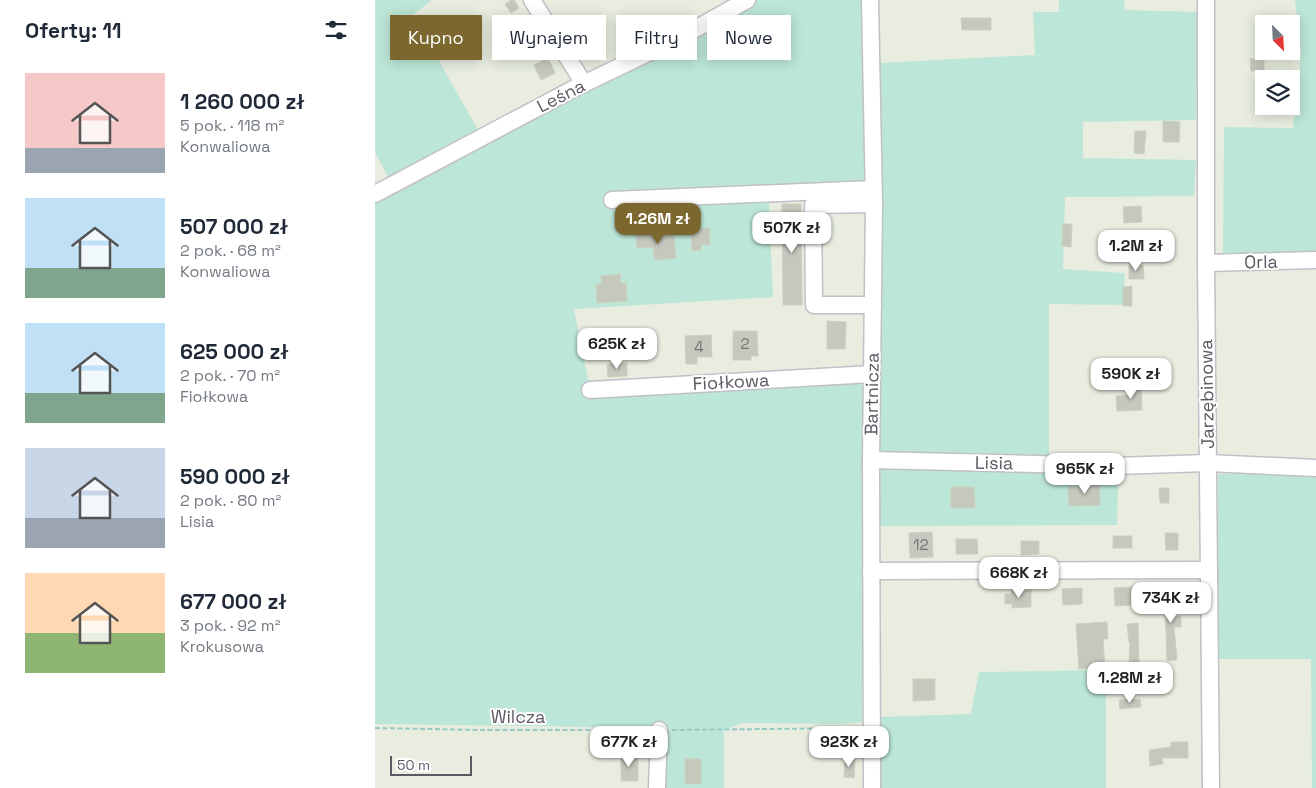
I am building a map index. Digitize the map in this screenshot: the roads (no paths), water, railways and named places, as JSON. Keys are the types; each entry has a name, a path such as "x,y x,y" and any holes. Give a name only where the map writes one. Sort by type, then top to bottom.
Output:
{"street":[{"path":"532,0 584,84"},
{"name":"Leśna","path":"375,194 584,84 681,37 747,0"},
{"name":"Bartnicza","path":"870,0 873,196 871,460 872,788"},
{"name":"Jarzębinowa","path":"1206,0 1206,263 1211,788"},
{"path":"612,200 873,196"},
{"path":"873,196 813,205 814,305 873,305"},
{"name":"Orla","path":"1206,263 1316,260"},
{"name":"Fiołkowa","path":"590,390 873,374"},
{"name":"Lisia","path":"871,460 1115,466 1208,463 1316,468"},
{"path":"871,571 1209,570"},
{"path":"657,788 659,730"}]}
